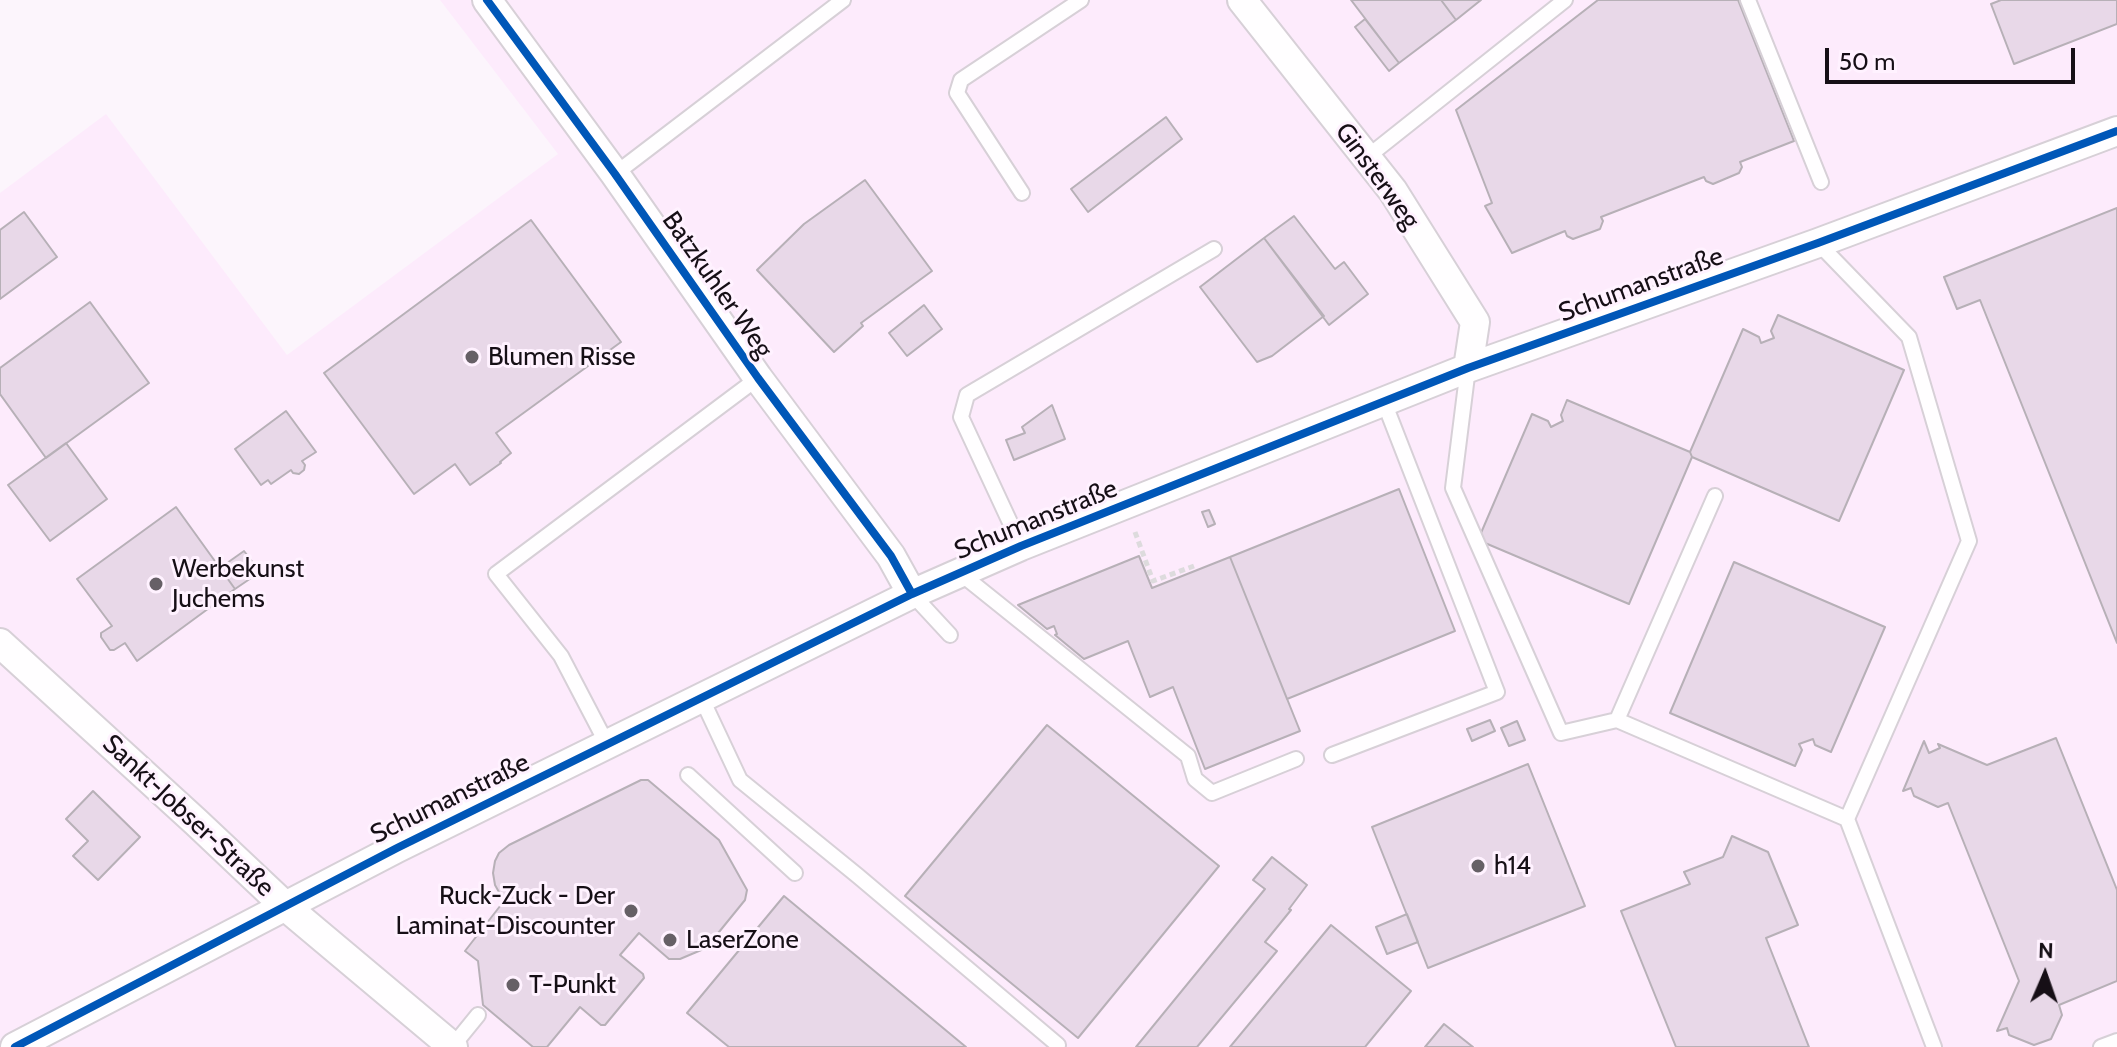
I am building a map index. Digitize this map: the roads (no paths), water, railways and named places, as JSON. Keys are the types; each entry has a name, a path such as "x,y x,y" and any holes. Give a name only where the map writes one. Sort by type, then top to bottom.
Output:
{"street":[{"name":"Batzkuhler Weg","path":"487,0 615,174 758,378 891,556 912,594"},
{"name":"Ginsterweg","path":"1242,0 1393,191 1475,322 1468,368"},
{"name":"Schumanstraße","path":"15,1047 409,842 959,573 1468,368 1818,243 2117,131"},
{"name":"Sankt-Jobser-Straße","path":"0,643 285,906 453,1047"}],"lane":[{"path":"615,174 843,0"},
{"path":"1022,193 957,93 961,80 1081,0"},
{"path":"1366,158 1565,0"},
{"path":"1748,0 1821,182"},
{"path":"1818,243 1909,337 1969,541 1847,819 1934,1047"},
{"path":"1021,546 961,417 967,395 1214,249"},
{"path":"1468,368 1453,488 1561,733 1617,720 1847,819"},
{"path":"607,744 561,656 496,574 758,378"},
{"path":"1332,755 1497,692 1384,402"},
{"path":"1617,720 1715,496"},
{"path":"959,573 1188,756 1195,779 1212,793 1296,759"},
{"path":"912,594 950,635"},
{"path":"701,697 740,780 1058,1045"},
{"path":"688,775 795,873"},
{"path":"453,1047 478,1015"},
{"path":"2101,1047 2117,1041"}],"place":[{"name":"Blumen Risse","path":"472,357"},
{"name":"Werbekunst Juchems","path":"156,584"},
{"name":"h14","path":"1478,866"},
{"name":"Ruck-Zuck - Der Laminat-Discounter","path":"631,911"},
{"name":"LaserZone","path":"670,940"},
{"name":"T-Punkt","path":"513,985"}]}
